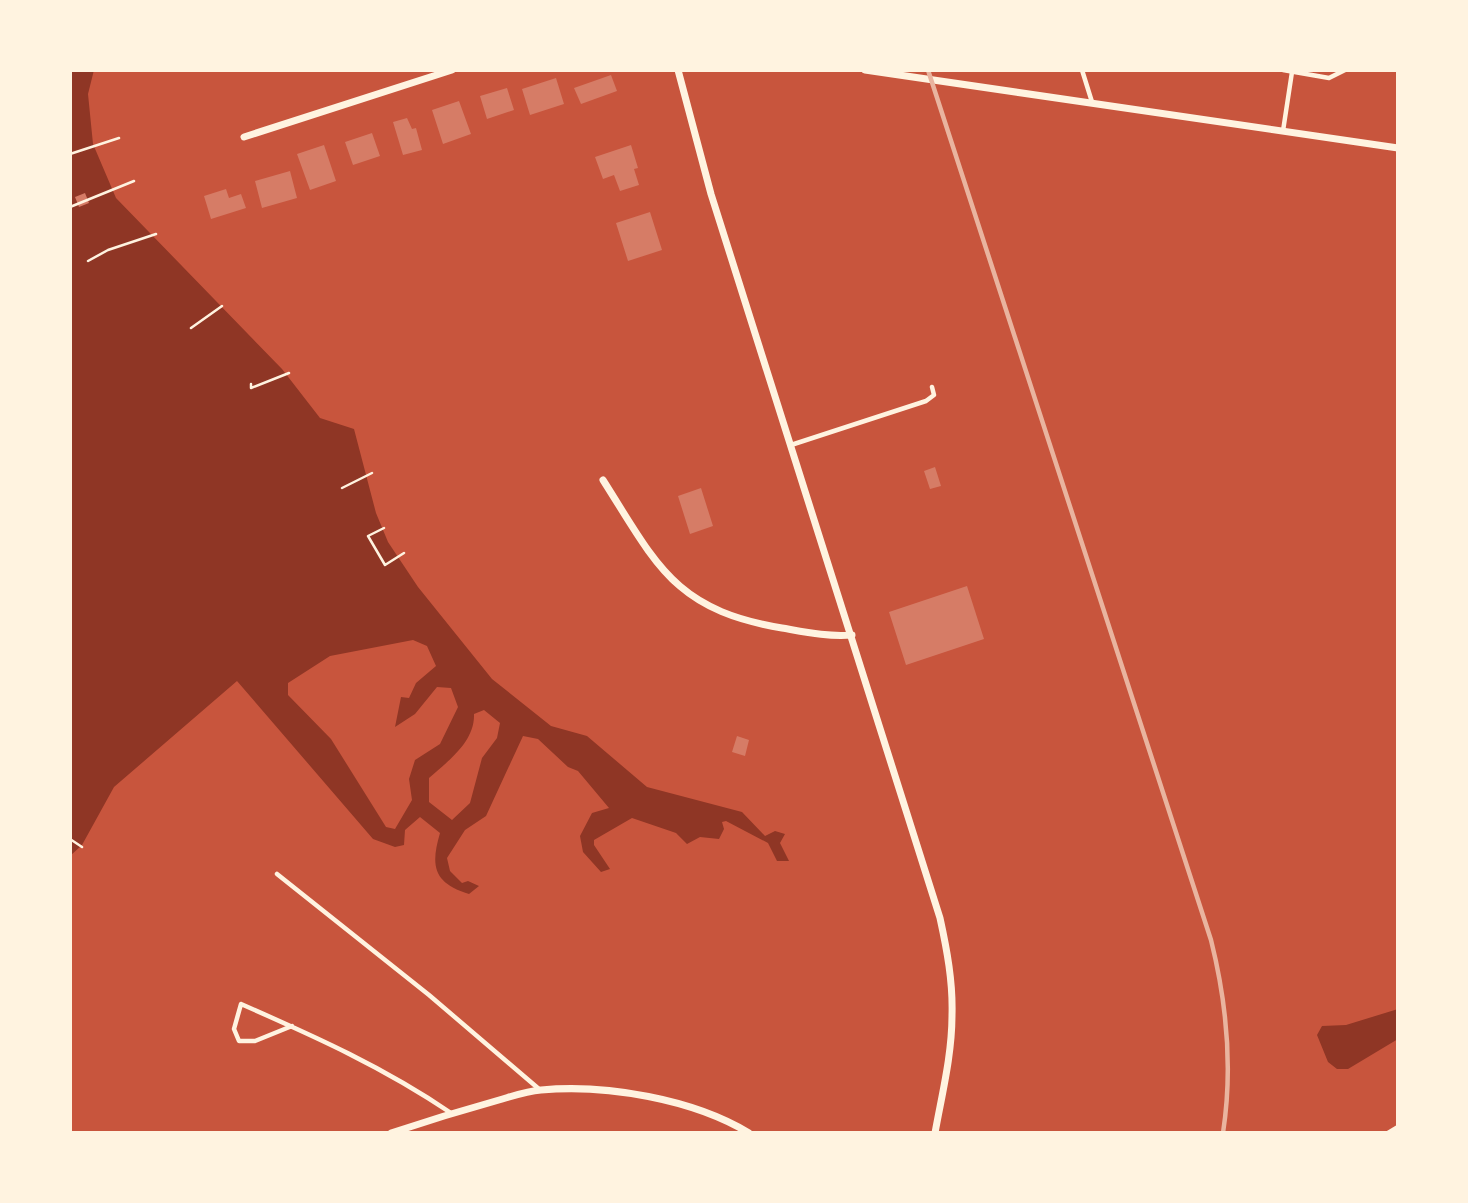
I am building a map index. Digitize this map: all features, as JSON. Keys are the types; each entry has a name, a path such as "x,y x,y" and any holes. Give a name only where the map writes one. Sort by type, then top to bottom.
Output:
{"street":[{"path":"244,137 452,70"},
{"path":"678,70 711,194 932,887 951,983 951,1030 935,1133"},
{"path":"866,70 1398,148"},
{"path":"603,480 654,561 682,590 698,600 722,613 765,625 834,637 852,635"},
{"path":"391,1133 539,1090 578,1089 655,1098 701,1110 749,1133"}],"lane":[{"path":"1082,70 1092,102"},
{"path":"1283,70 1329,78 1345,70"},
{"path":"1283,131 1292,72"},
{"path":"791,445 926,401 934,395 932,387"},
{"path":"277,874 429,995 539,1090"},
{"path":"292,1026 254,1041 239,1041 234,1029 241,1004 292,1026 351,1052 410,1085 452,1114"},
{"path":"1388,1133 1398,1127"}],"path":[{"path":"70,154 119,138"},
{"path":"70,207 134,181"},
{"path":"88,261 108,250 156,234"},
{"path":"191,328 222,306"},
{"path":"251,384 251,388 289,373"},
{"path":"342,488 372,472"},
{"path":"384,528 368,536 385,565 404,553"},
{"path":"70,839 82,846"}],"shaded area":[{"path":"70,70 94,70 88,94 93,144 116,198 282,369 320,418 354,429 376,513 388,542 418,587 492,679 551,726 587,736 647,787 742,812 765,836 775,831 785,834 780,843 789,861 777,861 768,843 726,821 722,822 724,829 719,839 700,837 687,844 676,833 632,818 594,840 594,845 610,869 601,872 583,852 580,836 592,813 609,808 578,771 568,767 538,739 523,736 486,816 465,830 447,858 450,871 462,883 468,881 479,886 469,894 448,885 438,872 435,855 440,833 420,817 405,830 404,845 395,847 373,839 237,681 114,787 82,845 70,856","holes":["413,640 427,646 436,666 416,683 409,698 401,697 395,727 415,714 437,687 451,688 458,707 440,744 415,760 409,779 412,800 395,829 386,827 331,739 288,695 288,683 330,656","484,710 500,723 497,738 482,758 470,803 452,820 429,802 429,778 459,750 470,733 474,714"]},
{"path":"1398,1009 1398,1039 1348,1069 1337,1069 1328,1062 1317,1035 1322,1026 1346,1025"}],"building":[{"path":"611,75 617,91 581,104 574,88"},
{"path":"556,78 564,104 530,115 522,89"},
{"path":"507,88 514,110 487,119 480,96"},
{"path":"459,101 471,134 443,144 432,110"},
{"path":"407,118 412,129 416,128 422,150 403,155 393,122"},
{"path":"372,133 380,156 353,165 345,142"},
{"path":"324,145 336,181 310,190 297,154"},
{"path":"631,145 638,168 634,169 639,185 620,191 614,175 603,179 595,157"},
{"path":"290,171 297,198 262,208 255,181"},
{"path":"226,189 229,198 241,194 246,208 211,219 204,196"},
{"path":"85,193 89,203 79,207 75,197"},
{"path":"650,212 662,250 628,261 616,223"},
{"path":"935,467 941,486 930,489 924,471"},
{"path":"701,488 713,526 690,534 678,496"},
{"path":"967,586 984,639 906,665 889,612"},
{"path":"737,736 749,740 745,756 732,752"}],"railway":[{"path":"928,70 1211,940 1227,1036 1228,1084 1223,1133"}]}
